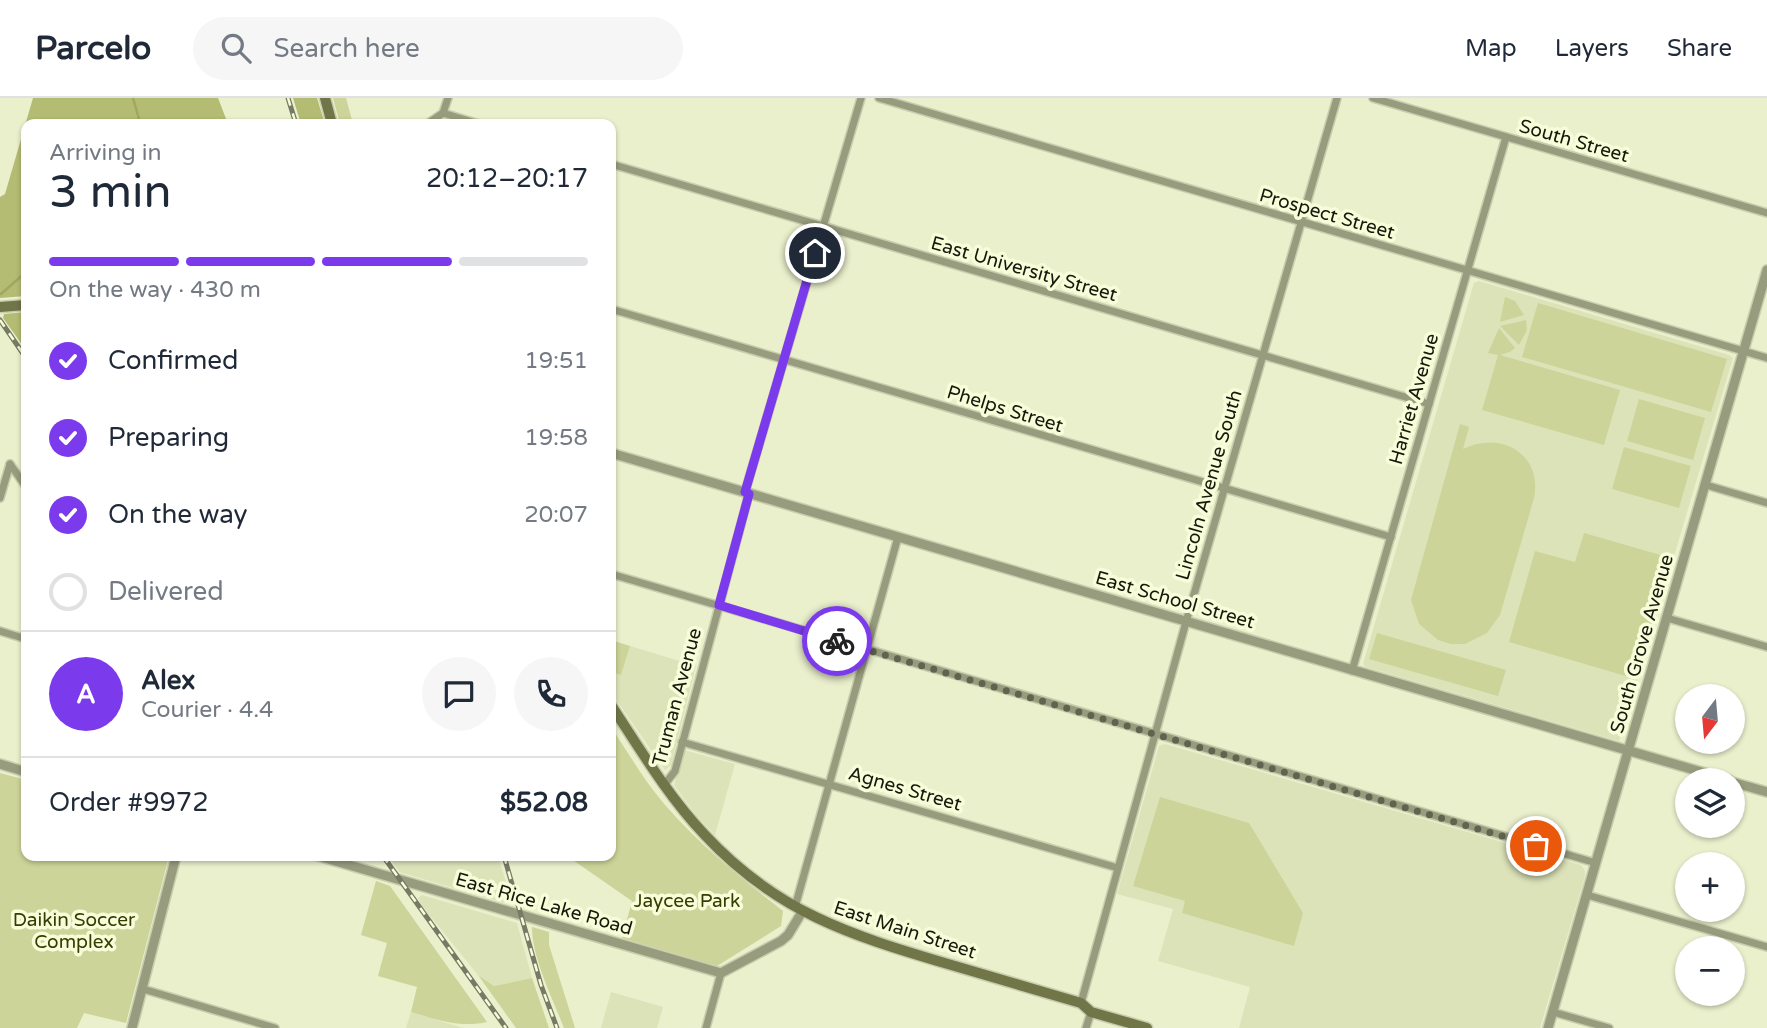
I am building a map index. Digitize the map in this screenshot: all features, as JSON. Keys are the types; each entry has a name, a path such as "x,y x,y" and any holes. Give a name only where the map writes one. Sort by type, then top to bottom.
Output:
{"main road":[{"path":"325,98 331,119"},
{"path":"0,307 21,305"},
{"name":"East Main Street","path":"616,712 696,826 721,852 762,886 799,909 873,942 1081,1003 1091,1012 1147,1028"}],"street":[{"path":"434,119 443,113 448,98"},
{"name":"Truman Avenue","path":"665,785 674,771 784,359 860,98"},
{"name":"Prospect Street","path":"879,98 1767,358"},
{"name":"Lincoln Avenue South","path":"1081,1003 1186,622 1337,98"},
{"name":"South Street","path":"1373,98 1767,214"},
{"path":"443,113 463,119"},
{"name":"Harriet Avenue","path":"1352,671 1506,137"},
{"name":"East University Street","path":"616,165 1429,404"},
{"name":"South Grove Avenue","path":"1548,1028 1767,270"},
{"name":"Phelps Street","path":"616,310 1391,537"},
{"name":"East School Street","path":"616,454 1687,768"},
{"path":"0,498 10,464 21,479"},
{"path":"1706,485 1767,503"},
{"path":"706,1028 721,973 781,941 799,909 830,784 898,537"},
{"path":"616,575 1597,863"},
{"path":"1667,618 1767,647"},
{"path":"0,631 21,637"},
{"name":"Agnes Street","path":"682,742 1118,868"},
{"path":"0,764 21,770"},
{"name":"East School Street","path":"1745,785 1767,792"},
{"path":"132,1028 175,861"},
{"name":"East Rice Lake Road","path":"335,861 721,973"},
{"path":"1587,895 1767,947"},
{"path":"143,989 253,1025 275,1028"},
{"path":"1086,1028 1091,1012"},
{"path":"1553,1012 1609,1028"}],"shaded area":[{"path":"1479,281 1733,358 1619,741 1363,664 1474,283"},
{"path":"630,646 696,666 671,765 665,770 616,699 616,673 621,674"},
{"path":"1165,744 1581,865 1585,876 1540,1028 1239,1028 1250,987 1158,961 1173,909 1117,894 1159,746"},
{"path":"684,750 735,764 715,835 674,785"},
{"path":"391,861 500,861 512,902 508,904 399,872"},
{"path":"422,895 517,923 532,978 494,986 478,975 422,906 418,898"},
{"path":"611,992 663,1007 657,1028 601,1028"},
{"path":"411,1012 463,1028 406,1028"}],"green space":[{"path":"33,98 218,98 226,119 27,119"},
{"path":"293,98 317,98 323,119 299,119"},
{"path":"333,98 346,98 352,119 339,119"},
{"path":"21,139 21,296 0,298 0,197 5,194"},
{"path":"1505,297 1515,301 1524,315 1500,322"},
{"path":"1538,303 1727,359 1711,412 1522,357"},
{"path":"21,312 21,343 3,318 4,314"},
{"path":"1526,320 1527,330 1519,345 1500,326"},
{"path":"1499,328 1515,348 1500,355 1620,390 1604,445 1482,410 1498,355 1488,353"},
{"path":"1639,399 1705,418 1693,460 1627,441"},
{"path":"1460,424 1469,427 1463,449 1491,442 1516,450 1526,458 1535,482 1534,498 1500,615 1487,633 1465,644 1451,644 1438,640 1419,624 1411,600"},
{"path":"1624,447 1691,466 1679,508 1612,489"},
{"path":"1584,533 1671,558 1636,679 1509,642 1535,551 1575,562"},
{"path":"1377,633 1506,670 1498,696 1369,659"},
{"path":"616,642 630,646 621,675 616,674"},
{"name":"Jaycee Park","path":"616,735 653,790 697,839 783,911 781,926 717,966 622,938 632,901 574,861 616,861"},
{"name":"Daikin Soccer Complex","path":"0,773 21,779 21,861 168,861 126,1023 84,1013 77,1028 0,1028"},
{"path":"1160,797 1249,823 1303,913 1294,946 1182,913 1185,901 1133,886"},
{"path":"376,881 390,886 487,1022 458,1024 411,1012 417,987 378,976 387,943 361,935"},
{"path":"532,927 549,932 549,945 575,1028 564,1028 539,965"},
{"path":"478,975 494,986 532,978 549,1028 516,1028"}],"waterway":[{"path":"133,98 139,119"},
{"path":"1,294 21,276"}],"railway":[{"path":"288,98 294,119"},
{"path":"0,320 21,351"},
{"path":"387,861 506,1028"},
{"path":"505,861 541,985 557,1028"}],"way so far":[{"path":"837,641 1536,846"}],"route":[{"path":"815,253 745,492 749,494 719,605 837,641"}]}
